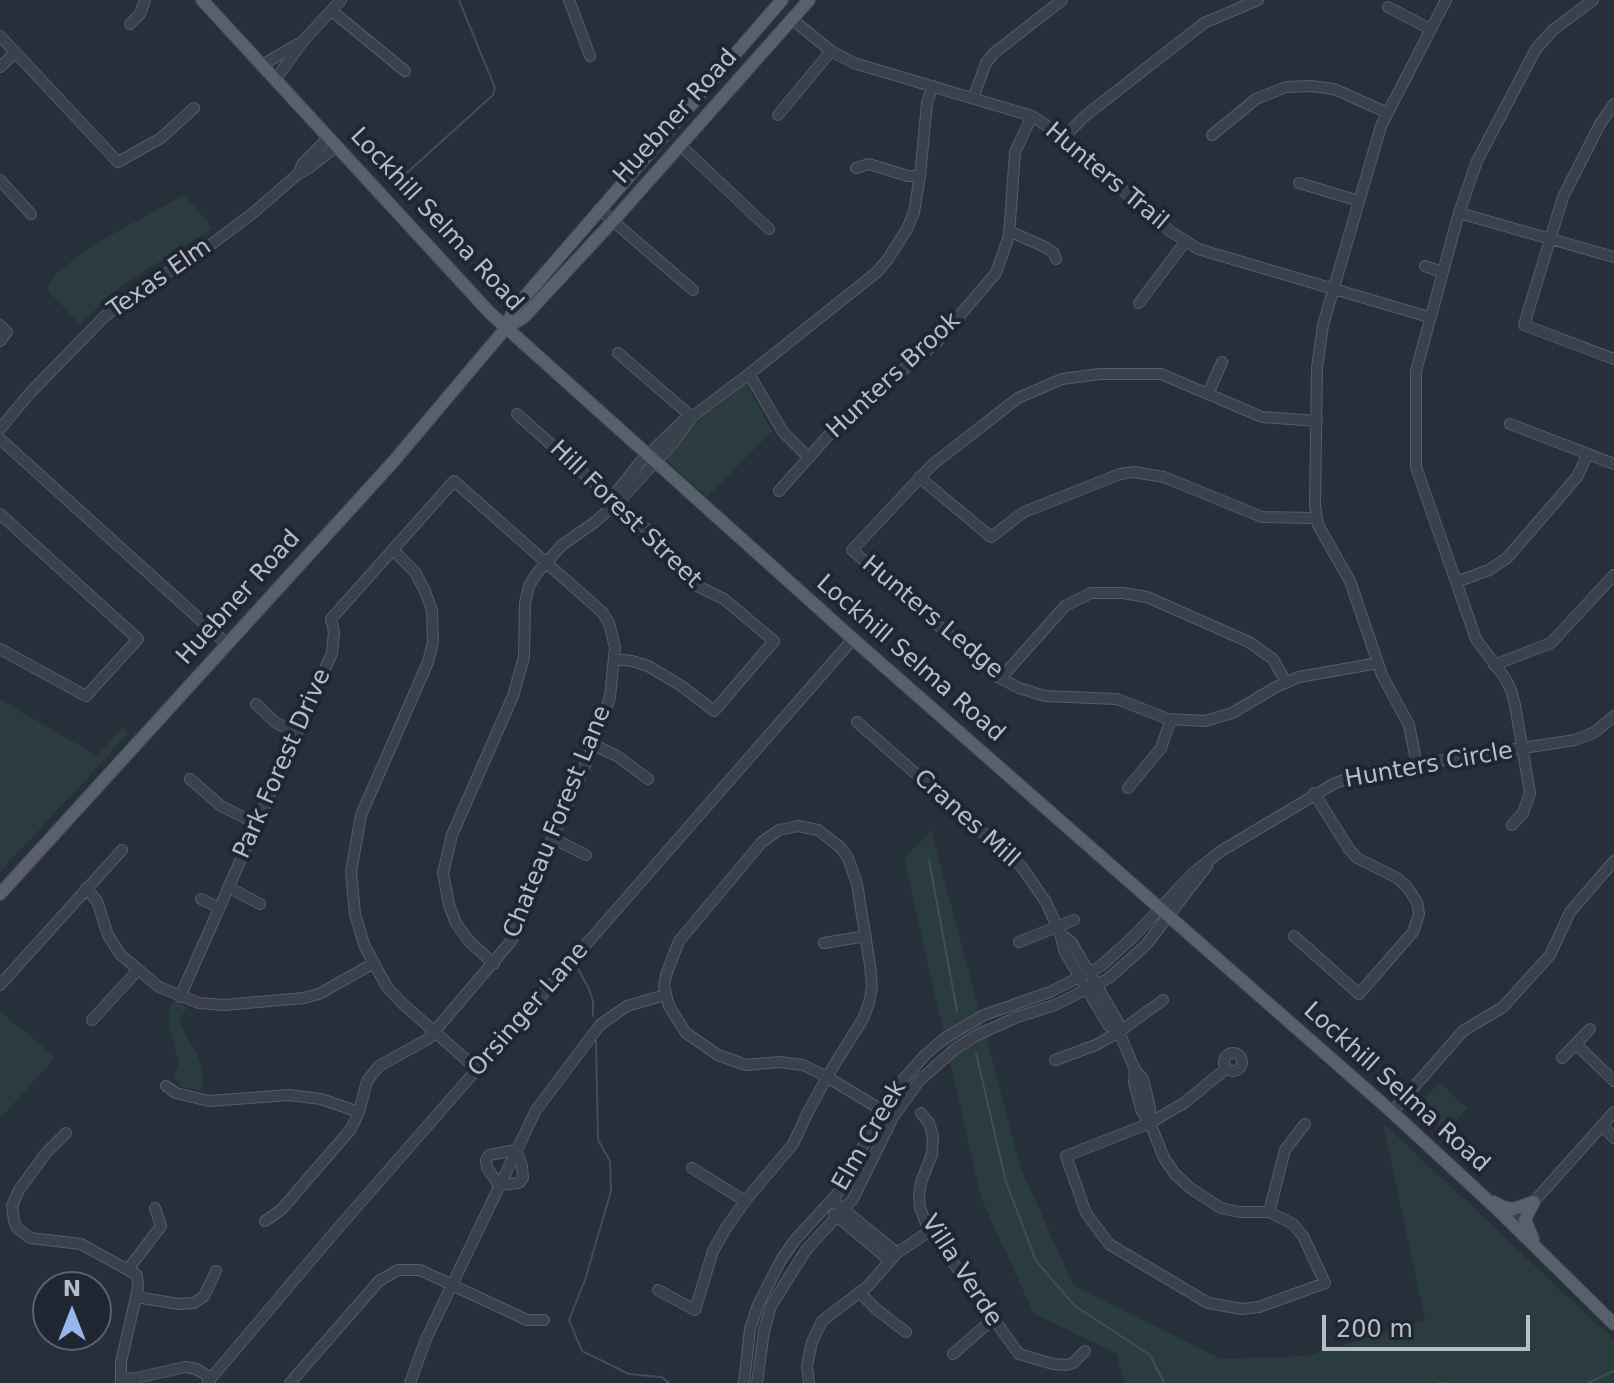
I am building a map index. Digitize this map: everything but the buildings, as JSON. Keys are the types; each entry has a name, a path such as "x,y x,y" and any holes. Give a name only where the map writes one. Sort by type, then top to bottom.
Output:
{"main road":[{"name":"Lockhill Selma Road","path":"202,0 506,328 853,639 1392,1112 1614,1324"},
{"name":"Huebner Road","path":"506,328 524,317 613,221 809,0"},
{"name":"Huebner Road","path":"0,894 393,462 506,328 514,309 777,2"},
{"path":"777,2 792,19"},
{"path":"1481,1194 1508,1209 1534,1202"},
{"path":"1534,1202 1525,1219 1538,1249"}],"street":[{"path":"130,24 140,14 145,0"},
{"path":"275,80 303,41 341,0"},
{"path":"569,0 590,56"},
{"path":"973,98 986,63 994,53 1062,0"},
{"path":"1063,138 1085,116 1204,23 1258,0"},
{"path":"1417,765 1409,725 1387,687 1350,581 1323,537 1316,518 1319,346 1375,143 1446,0"},
{"path":"1512,825 1523,813 1530,793 1511,690 1476,639 1416,467 1416,371 1459,213 1477,161 1529,59 1553,30 1593,0"},
{"path":"1388,7 1430,29"},
{"path":"332,11 405,71"},
{"name":"Hunters Trail","path":"792,19 831,51 863,67 1032,116 1063,138 1185,242 1215,255 1429,317"},
{"path":"0,36 118,162 161,138 194,108"},
{"path":"262,65 303,41"},
{"path":"778,115 831,51"},
{"path":"0,67 16,52"},
{"path":"494,964 469,941 456,923 443,873 452,835 513,696 524,657 527,594 532,581 562,545 623,497 651,459 688,426 692,417 877,272 907,229 914,212 927,103 933,86"},
{"path":"1212,135 1256,99 1286,87 1334,89 1388,113"},
{"path":"1614,104 1600,124 1563,197 1524,325 1614,359"},
{"name":"Hunters Brook","path":"779,491 843,419 931,348 996,273 1009,231 1015,152 1032,116"},
{"name":"Texas Elm","path":"0,429 29,394 104,317 242,221 309,168 333,142"},
{"path":"681,146 769,229"},
{"path":"856,168 869,164 908,176 920,176"},
{"path":"0,180 31,214"},
{"path":"1299,183 1359,201"},
{"path":"599,209 693,290"},
{"path":"1459,213 1614,257"},
{"path":"1009,231 1045,247 1053,252 1056,259"},
{"path":"1139,303 1185,242"},
{"path":"1425,266 1442,272"},
{"path":"618,353 692,417"},
{"path":"1208,394 1222,362"},
{"path":"1316,518 1262,517 1164,477 1134,472 1120,474 1024,512 991,537 919,477 1018,398 1062,379 1100,374 1152,373 1178,379 1270,419 1317,421"},
{"path":"749,374 783,432 809,458"},
{"name":"Hill Forest Street","path":"517,414 665,546 693,584 724,599 774,641 714,711 648,666 615,659"},
{"path":"1510,424 1614,464"},
{"path":"0,439 227,644"},
{"path":"1456,582 1489,570 1507,558 1577,477 1588,454"},
{"name":"Hunters Ledge","path":"919,477 852,550 1001,678 1019,688 1045,696 1117,699 1171,719 1195,722 1223,717 1286,682 1313,673 1378,663"},
{"path":"478,1070 387,987 361,938 354,905 351,872 356,834 368,797 428,662 434,631 432,610 421,581 409,564 393,550 454,481 602,612 613,635 615,659"},
{"path":"0,514 138,639 86,696 0,649"},
{"name":"Park Forest Drive","path":"180,997 332,653 331,619 393,550"},
{"path":"1494,665 1551,643 1614,575"},
{"path":"1001,678 1065,606 1091,593 1123,593 1147,597 1249,642 1273,659 1286,682"},
{"name":"Orsinger Lane","path":"209,1381 333,1234 853,639"},
{"name":"Chateau Forest Lane","path":"265,1221 281,1210 351,1129 367,1081 379,1066 418,1046 434,1032 512,940 523,904 594,745 610,697 615,659"},
{"path":"256,704 275,722 297,734"},
{"name":"Hunters Circle","path":"1164,913 1211,860 1236,840 1314,793 1352,776 1582,738 1595,732 1614,716"},
{"path":"1128,788 1161,748 1171,719"},
{"name":"Cranes Mill","path":"857,722 1021,866 1039,891 1059,931 1072,943 1085,975 1118,1022 1135,1070 1134,1083 1142,1112 1175,1174 1190,1188 1228,1210 1269,1212"},
{"path":"594,745 617,756 648,779"},
{"path":"190,779 221,806 257,824"},
{"path":"1294,936 1359,994 1413,932 1419,914 1417,902 1407,887 1397,878 1357,858 1314,793"},
{"path":"658,1290 695,1310 713,1251 745,1201 793,1144 827,1077 863,1019 869,1003 872,978 866,936 857,884 848,858 818,830 798,826 779,830 762,842 686,930 666,975 665,995 673,1016 686,1033 718,1055 746,1065 795,1063 827,1077 893,1117"},
{"path":"552,838 586,855"},
{"path":"0,985 122,850"},
{"path":"1392,1112 1463,1031 1503,1007 1532,977 1557,947 1570,912 1614,861"},
{"path":"1604,873 1614,883"},
{"path":"228,887 260,904"},
{"path":"86,888 101,910 113,945 159,987 180,997 213,1005 304,998 319,994 374,963"},
{"path":"201,899 219,908"},
{"name":"Elm Creek","path":"744,1383 750,1329 758,1305 781,1260 829,1204 856,1164 893,1091 909,1071 945,1038 984,1015 1050,992 1085,975 1164,913"},
{"name":"Elm Creek","path":"757,1383 764,1331 771,1306 795,1264 841,1213 867,1173 893,1117 919,1081 936,1064 973,1037 1093,988 1136,955 1164,913"},
{"path":"1019,942 1059,931 1074,920"},
{"path":"824,943 866,936"},
{"path":"92,1020 138,970"},
{"path":"410,1383 426,1339 536,1110 600,1025 627,1006 665,995"},
{"path":"1055,1060 1096,1045 1163,1000"},
{"path":"1562,1058 1590,1029"},
{"path":"1576,1044 1614,1081"},
{"path":"1227,1068 1184,1103 1150,1123 1066,1156 1086,1213 1116,1250 1208,1303 1225,1308 1251,1308 1325,1283 1303,1236 1284,1218 1269,1212 1285,1150 1305,1124"},
{"path":"166,1086 176,1093 209,1101 289,1095 321,1099 359,1112"},
{"path":"1513,1225 1614,1112"},
{"name":"Villa Verde","path":"921,1113 929,1123 933,1136 932,1154 919,1196 920,1208 930,1231 1011,1346 1024,1357 1066,1365 1073,1363 1085,1351"},
{"path":"1602,1125 1614,1138"},
{"path":"66,1133 46,1153 19,1190 12,1206 17,1228 37,1241 81,1244 129,1268 138,1278 121,1362 121,1381 185,1367 196,1369 209,1381"},
{"path":"499,1185 519,1183 523,1178 516,1150"},
{"path":"499,1185 487,1168 486,1160 489,1155 516,1150"},
{"path":"692,1168 745,1201"},
{"path":"829,1204 894,1257"},
{"path":"129,1268 159,1231 161,1221 155,1208"},
{"path":"809,1383 807,1366 817,1331 831,1312 875,1279 894,1257 930,1231"},
{"path":"290,1383 385,1276 398,1270 420,1270 527,1320 544,1320"},
{"path":"136,1297 179,1304 194,1303 204,1296 216,1271"},
{"path":"859,1292 906,1332"},
{"path":"953,1354 993,1319"}],"shaded area":[{"path":"184,195 213,228 121,286 80,324 49,292 48,285 57,273 91,246"},
{"path":"746,384 772,431 707,497 665,459 695,424"},
{"path":"0,699 97,756 123,727 128,734 0,872"},
{"path":"931,830 1021,1169 1074,1286 1221,1359 1306,1356 1425,1320 1383,1123 1614,1340 1614,1383 1125,1383 1116,1353 1034,1314 981,1198 904,858"},
{"path":"172,1001 187,1007 180,1024 198,1056 202,1091 181,1087 174,1077 179,1062 169,1027 168,1014"},
{"path":"0,1011 55,1057 0,1119"},
{"path":"1439,1082 1468,1108 1446,1132 1417,1106"}],"waterway":[{"path":"400,179 493,95 495,88 459,0"},
{"path":"929,860 957,1011"},
{"path":"578,969 593,1001 593,1016"},
{"path":"596,1041 598,1140 610,1161 611,1191 585,1280 569,1320 582,1351 629,1374 661,1377 669,1383"},
{"path":"976,1053 1006,1182 1036,1261 1075,1306 1150,1355 1164,1383"},
{"path":"1588,1383 1614,1371"},
{"path":"1438,1383 1446,1383"}]}
